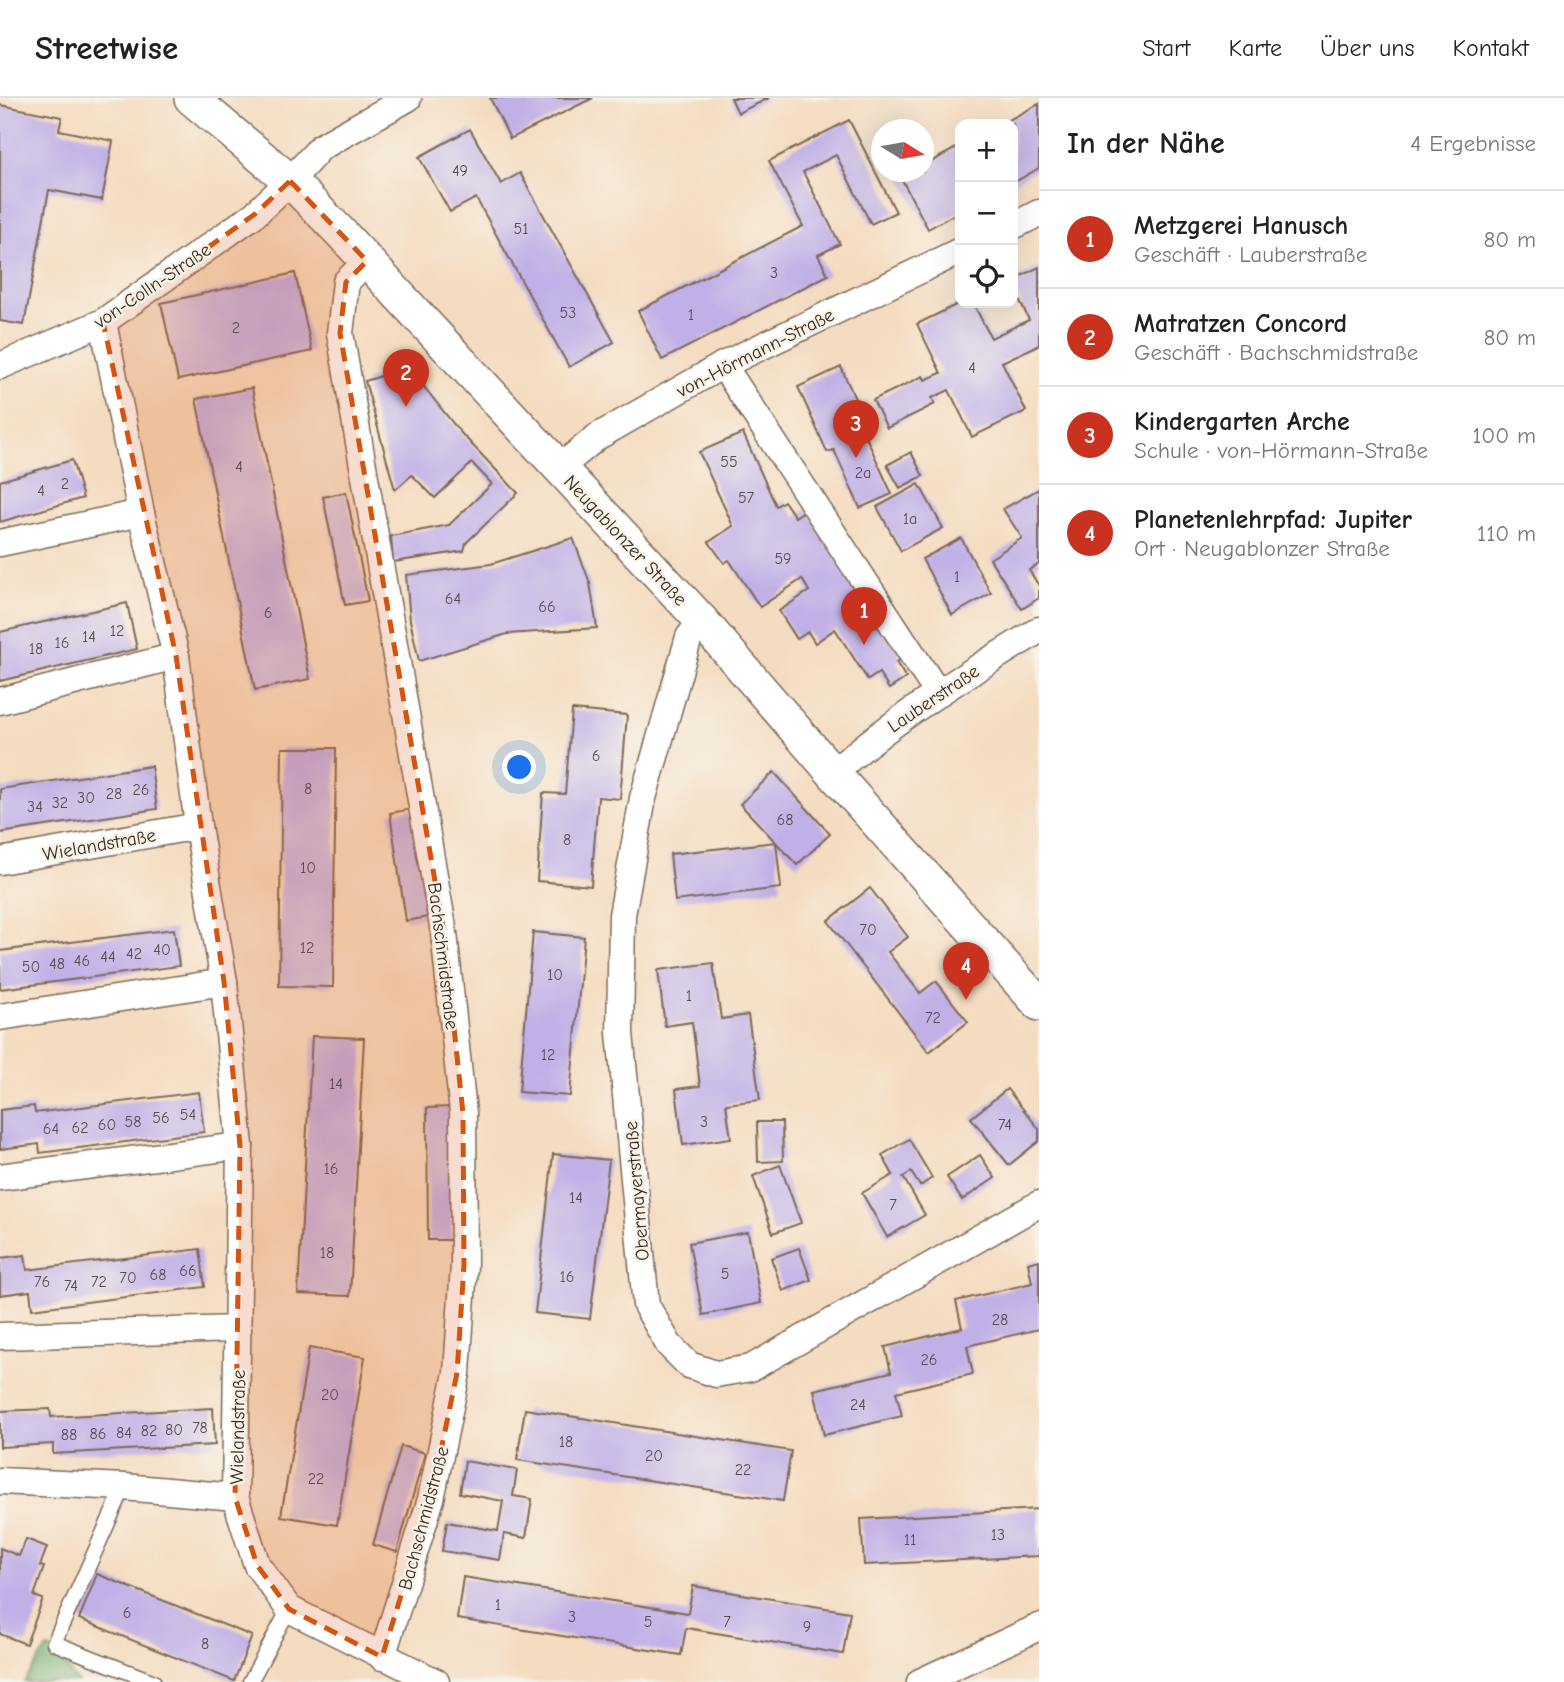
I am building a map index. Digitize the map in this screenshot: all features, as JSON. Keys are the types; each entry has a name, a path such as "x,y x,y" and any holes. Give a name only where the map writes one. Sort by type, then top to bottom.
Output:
{"street":[{"name":"Neugablonzer Straße","path":"191,98 290,181 367,261 702,621 832,773 1039,1004"},
{"name":"von-Colln-Straße","path":"0,366 103,322 255,214 321,147 408,98"},
{"path":"1018,224 1039,213"},
{"name":"von-Hörmann-Straße","path":"558,468 597,437 723,365 955,253"},
{"name":"Bachschmidstraße","path":"367,261 346,282 340,333 444,933 463,1113 464,1265 457,1373 431,1499 382,1657"},
{"name":"Wielandstraße","path":"103,322 141,513 176,656 198,826 223,982 240,1146 235,1497 124,1487"},
{"path":"723,365 937,692"},
{"path":"0,543 141,513"},
{"name":"Obermayerstraße","path":"702,621 689,637 643,798 622,915 620,1033 646,1305 669,1345 689,1365 716,1374 751,1368 1039,1204"},
{"name":"Lauberstraße","path":"832,773 871,739 937,692 1039,630"},
{"path":"0,701 176,656"},
{"name":"Wielandstraße","path":"0,861 198,826"},
{"path":"0,1017 223,982"},
{"path":"0,1177 240,1146"},
{"path":"0,1336 238,1329"},
{"path":"0,1481 124,1487"},
{"path":"235,1497 257,1565 289,1609 436,1682"},
{"path":"920,1682 1039,1627"}],"lane":[{"path":"124,1487 54,1643 154,1682"},
{"path":"250,1682 289,1609"}],"highlighted area":[{"path":"290,181 367,261 346,282 340,333 444,933 463,1113 464,1265 457,1373 431,1499 382,1657 289,1609 257,1565 235,1497 240,1146 224,982 176,656 103,322 255,214"}],"green space":[{"path":"47,1648 53,1651 78,1682 24,1682"}],"building":[{"path":"490,98 593,98 510,139"},
{"path":"731,98 769,98 738,113"},
{"path":"1039,104 1039,168 1018,180 1018,119 1010,119"},
{"path":"0,105 62,117 59,130 113,141 102,200 49,190 24,325 0,321"},
{"path":"849,120 871,163 871,182 881,182 896,212 871,224 836,155 803,172 840,244 818,255 828,275 662,360 638,311 803,226 769,161"},
{"path":"470,129 501,184 520,173 614,342 569,367 476,198 450,212 419,157"},
{"path":"955,149 955,214 928,229 903,182 934,182 934,160"},
{"path":"1039,267 1039,345 1002,362 1026,411 972,437 949,390 932,398 935,404 887,428 873,400 923,376 925,380 941,373 917,324 955,305 955,308 976,308 991,338 1029,320 1018,297 1018,278"},
{"path":"295,273 312,351 178,380 161,303"},
{"path":"841,367 870,433 865,435 892,494 860,508 834,450 827,452 798,387"},
{"path":"409,368 460,432 518,493 466,543 464,551 393,562 391,536 449,525 492,484 472,463 435,498 412,475 395,490 365,381"},
{"path":"252,388 310,679 255,690 196,399"},
{"path":"743,433 776,506 784,501 795,517 807,509 904,657 896,662 906,678 889,689 879,673 868,680 835,629 815,643 808,632 797,639 779,611 809,591 802,579 760,607 729,560 724,563 709,542 733,526 699,452"},
{"path":"911,452 923,476 900,488 887,465"},
{"path":"72,460 83,498 0,522 0,481"},
{"path":"919,484 943,528 901,551 877,507"},
{"path":"1039,489 1039,564 1029,570 1039,586 1039,598 1022,609 990,559 1022,538 1003,509"},
{"path":"346,492 368,601 345,605 323,497"},
{"path":"573,538 590,583 597,628 507,634 419,661 410,620 406,575 491,564"},
{"path":"961,538 991,593 952,615 922,559"},
{"path":"127,603 137,649 0,681 0,632"},
{"path":"572,710 627,715 620,799 598,797 591,886 537,881 543,793 565,794"},
{"path":"282,748 336,748 333,987 279,986"},
{"path":"151,766 157,809 0,833 0,789"},
{"path":"774,772 830,834 797,865 740,804"},
{"path":"412,809 428,917 406,921 390,813"},
{"path":"776,842 781,888 675,901 670,854"},
{"path":"870,888 908,937 888,952 920,993 936,981 968,1022 929,1052 828,921"},
{"path":"174,929 179,966 0,989 0,951"},
{"path":"533,932 584,937 570,1096 519,1092"},
{"path":"713,963 721,1019 748,1015 760,1100 726,1104 731,1138 683,1145 676,1089 700,1086 692,1022 665,1026 658,970"},
{"path":"312,1036 364,1038 350,1296 298,1294"},
{"path":"1007,1089 1039,1129 1039,1141 1009,1165 971,1118"},
{"path":"199,1092 204,1132 40,1153 39,1144 0,1149 0,1110 34,1106 35,1113"},
{"path":"450,1107 452,1240 428,1240 427,1108"},
{"path":"757,1122 782,1122 783,1161 758,1162"},
{"path":"909,1139 932,1178 920,1186 911,1172 903,1177 925,1215 887,1237 862,1193 893,1175 882,1155"},
{"path":"553,1154 609,1160 590,1319 535,1313"},
{"path":"980,1155 995,1178 962,1200 947,1177"},
{"path":"780,1165 801,1223 773,1233 753,1176"},
{"path":"748,1232 761,1303 703,1315 689,1243"},
{"path":"799,1248 811,1280 783,1291 771,1258"},
{"path":"200,1249 205,1287 32,1309 30,1291 0,1295 0,1258 25,1255 27,1270"},
{"path":"1039,1260 1039,1329 967,1346 973,1374 896,1392 902,1416 824,1435 814,1390 891,1372 885,1347 962,1328 956,1301 1032,1283 1028,1263"},
{"path":"309,1348 365,1357 337,1525 281,1516"},
{"path":"213,1408 215,1445 53,1454 53,1444 0,1447 0,1411 50,1409 51,1417"},
{"path":"525,1409 791,1451 783,1501 517,1460"},
{"path":"401,1446 425,1453 397,1552 373,1545"},
{"path":"465,1461 517,1470 513,1496 532,1499 526,1538 504,1534 500,1560 442,1551 447,1522 498,1531 503,1501 460,1493"},
{"path":"1039,1509 1039,1556 864,1565 861,1519"},
{"path":"26,1539 47,1547 40,1566 44,1567 34,1596 43,1599 26,1644 0,1634 0,1548 19,1556"},
{"path":"97,1574 252,1636 234,1681 79,1619"},
{"path":"463,1577 688,1613 693,1586 850,1612 843,1654 686,1628 681,1655 457,1619"}],"place":[{"name":"Matratzen Concord","path":"406,407"},
{"name":"Kindergarten Arche","path":"856,458"},
{"name":"Metzgerei Hanusch","path":"864,645"},
{"name":"Planetenlehrpfad: Jupiter","path":"966,1000"}]}
